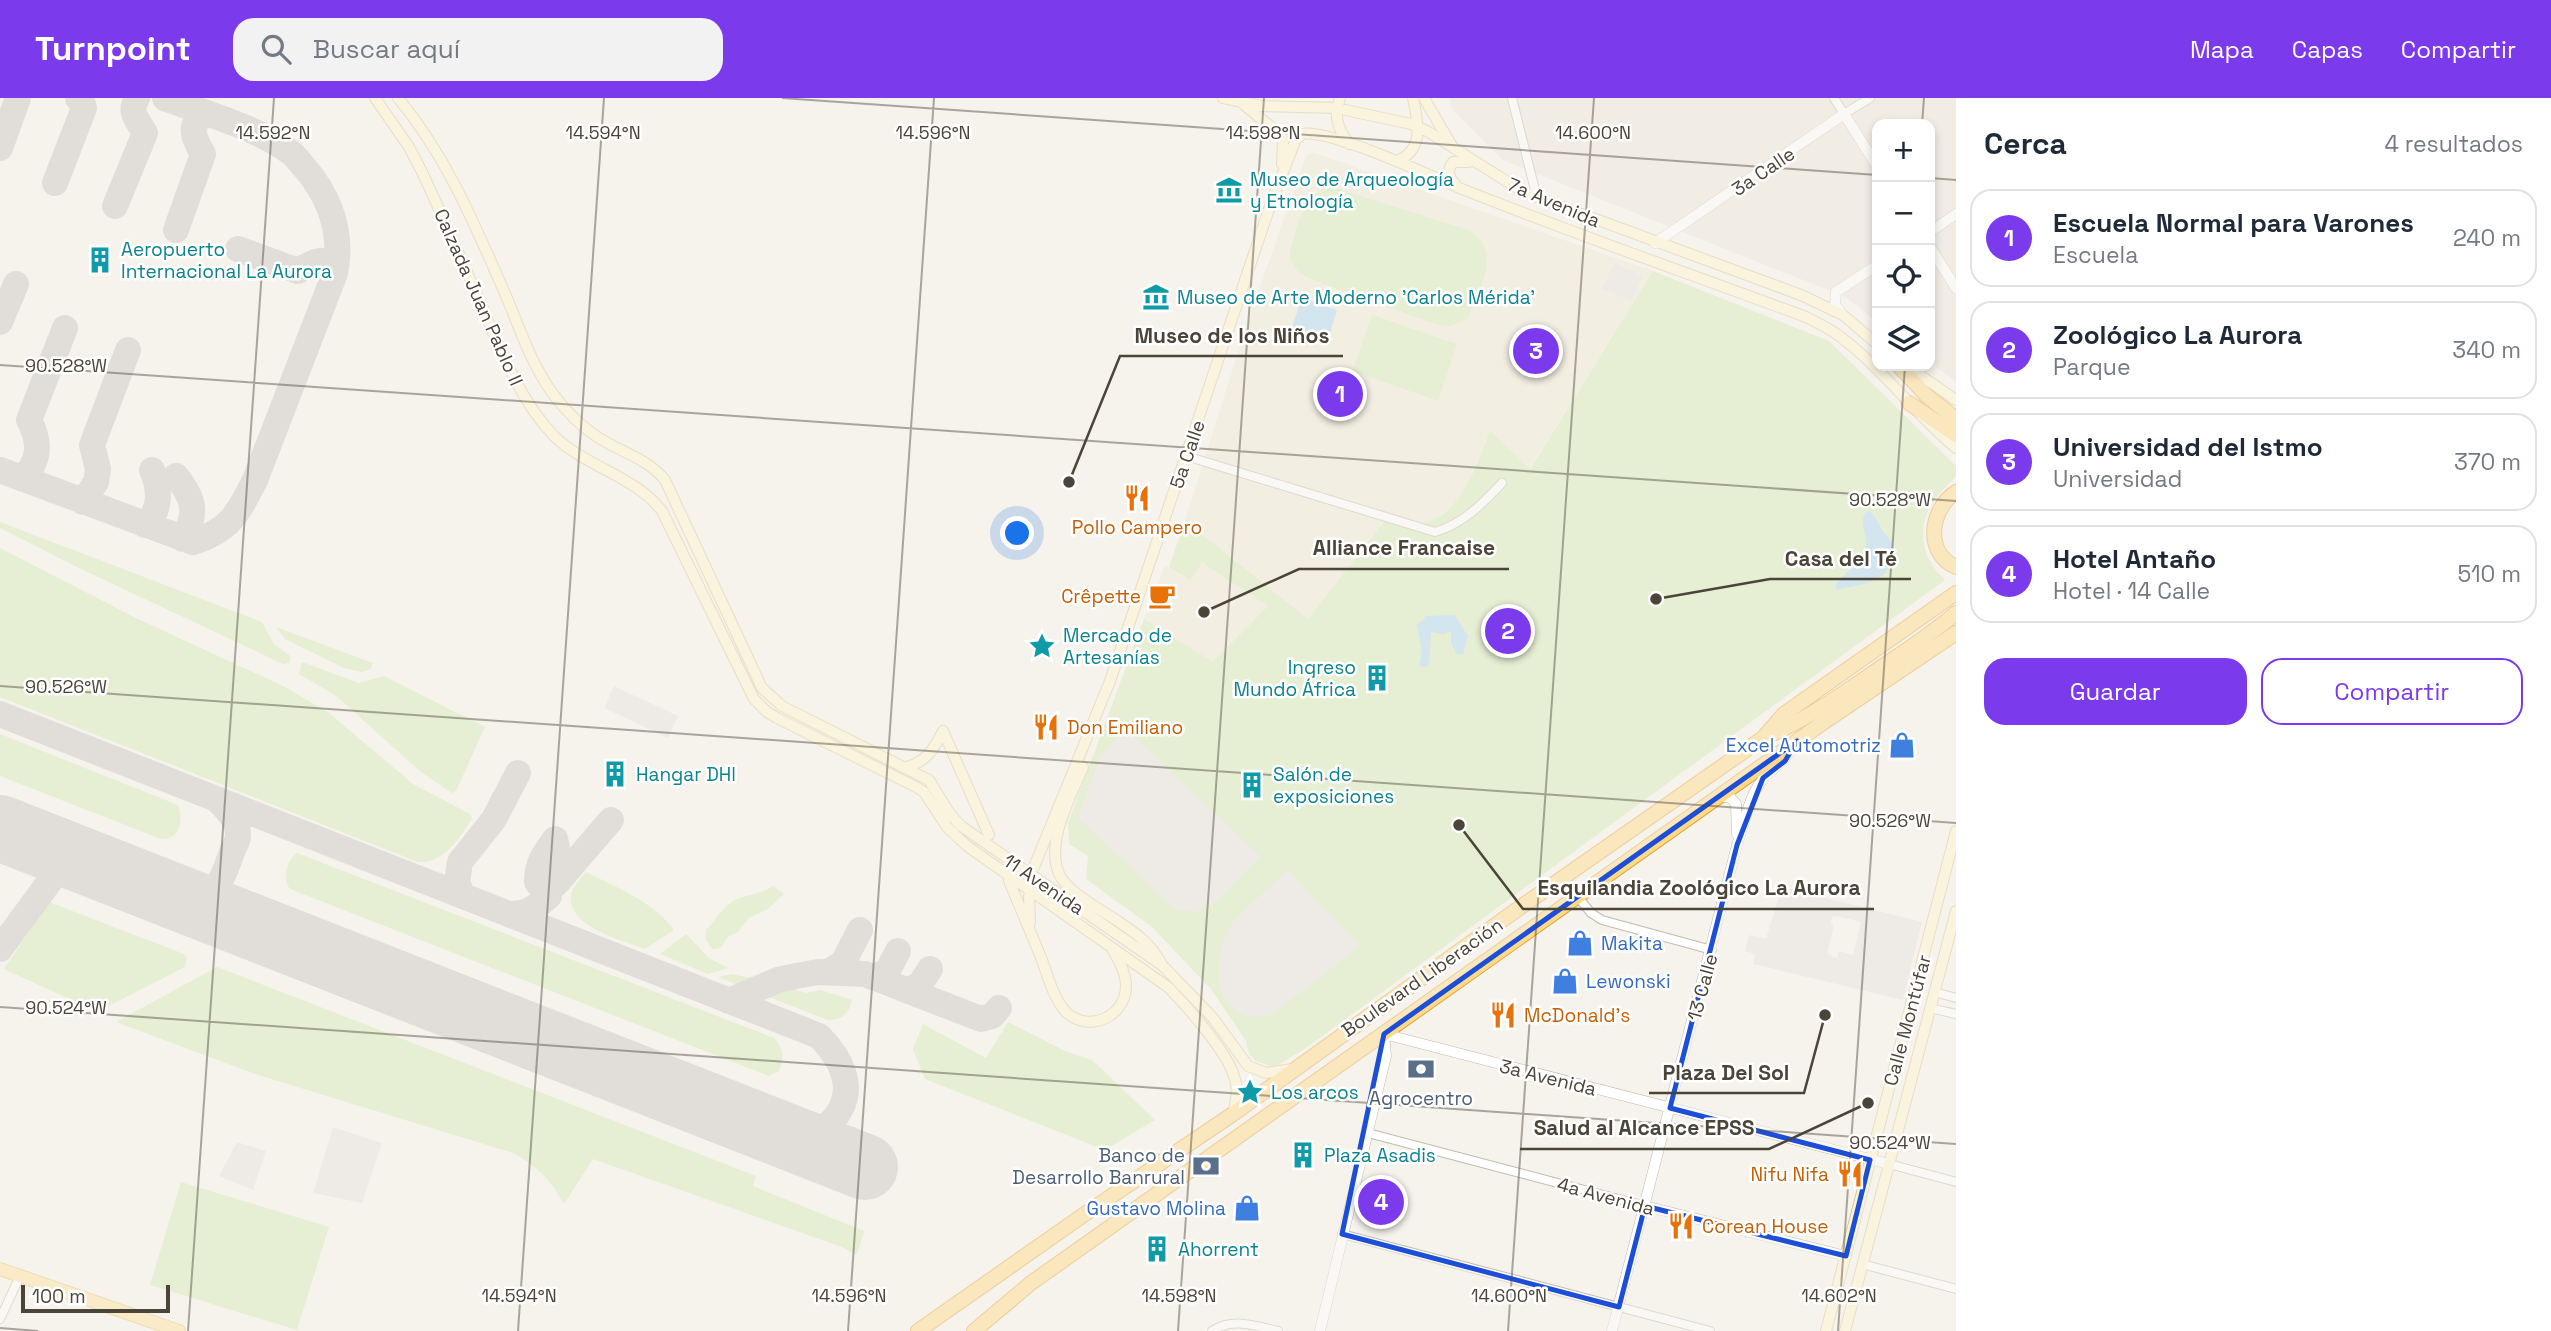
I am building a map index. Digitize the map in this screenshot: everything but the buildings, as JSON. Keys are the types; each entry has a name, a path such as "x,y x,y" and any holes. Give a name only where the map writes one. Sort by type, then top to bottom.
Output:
{"highway":[{"path":"1904,371 1927,396 1956,419"},
{"path":"1909,403 1956,435"},
{"path":"1956,492 1941,507 1934,535 1941,556 1956,567"},
{"name":"Boulevard Liberación","path":"918,1331 1233,1114 1292,1069 1763,738 1784,714 1956,593"},
{"path":"1763,738 1792,726 1820,708 1934,632 1956,613"},
{"name":"Boulevard Liberación","path":"974,1331 1031,1283 1797,741 1956,633"}],"main road":[{"name":"Calzada Juan Pablo II","path":"375,98 409,147 422,172 496,341 523,395 553,435 571,451 647,494 662,511 748,690 767,712"},
{"name":"Calzada Juan Pablo II","path":"398,98 432,142 456,184 543,379 581,424 598,438 649,465 665,480 754,675 762,688 782,706"},
{"name":"7a Avenida","path":"1223,98 1242,104 1282,106 1338,103 1418,126 1475,164 1536,198 1801,295 1843,315 1872,340"},
{"path":"1282,106 1306,98"},
{"path":"1397,161 1405,158 1414,149 1418,139 1413,98"},
{"path":"1424,98 1455,151"},
{"path":"1338,103 1337,121 1341,134 1349,144"},
{"path":"1242,104 1281,135 1284,156 1271,204"},
{"name":"5a Calle","path":"1034,867 1110,681 1271,204 1296,139 1302,134 1320,134 1349,144"},
{"name":"7a Avenida","path":"1349,144 1807,317 1835,333 1865,359 1956,448"},
{"path":"1457,187 1450,179 1449,173 1453,162 1475,164"},
{"path":"1914,371 1956,400"},
{"path":"1110,681 1103,714 1058,834 1056,863 1060,876 1067,885 1143,939 1154,949 1163,966"},
{"name":"11 Avenida","path":"782,706 929,780 950,814 961,826 1163,966 1213,1018 1248,1066 1266,1073 1292,1069"},
{"name":"11 Avenida","path":"767,712 916,786 924,792 947,827 967,846 1168,987 1184,1003 1234,1075 1237,1098 1233,1114"},
{"path":"907,767 919,764 928,756 943,731 989,835"},
{"name":"Calle Montúfar","path":"1826,1331 1956,831"},
{"path":"1009,881 1060,1004 1067,1013 1087,1021 1109,1017 1118,1010 1126,986 1124,974 1110,944"},
{"path":"1029,896 1031,933"},
{"name":"Calle Montúfar","path":"1845,1331 1956,911"},
{"path":"0,1269 179,1331"}],"street":[{"path":"1512,98 1536,198"},
{"path":"1834,98 1872,158"},
{"name":"3a Calle","path":"1655,243 1870,98"},
{"path":"1935,229 1956,214"},
{"path":"1935,255 1956,288"},
{"path":"1843,315 1835,305 1836,292 1872,268"},
{"path":"1186,456 1435,532 1453,527 1482,505 1502,482"},
{"name":"13 Calle","path":"1612,1331 1737,845 1754,794 1763,778 1785,761 1797,741"},
{"name":"13 Calle","path":"1720,796 1737,804 1737,845"},
{"path":"1578,897 1591,913 1602,920 1712,950"},
{"path":"1934,992 1956,998"},
{"path":"1930,1008 1956,1014"},
{"path":"1320,1331 1387,1056 1384,1034"},
{"name":"3a Avenida","path":"1384,1034 1956,1182"},
{"name":"4a Avenida","path":"1368,1133 1846,1256"},
{"path":"1342,1234 1710,1331"},
{"path":"1862,1264 1956,1289"},
{"path":"0,1320 20,1276"},
{"path":"1212,1331 1229,1323 1278,1331"}],"highlighted area":[{"path":"1797,741 1785,761 1763,778 1737,845 1670,1108 1870,1160 1846,1256 1645,1206 1619,1307 1342,1234 1384,1034"}],"shaded area":[{"path":"1450,98 1956,98 1956,382 1935,366 1935,119 1872,119 1872,318 1846,297 1503,160 1452,109"},
{"path":"1312,152 1653,271 1529,469 1490,432 1464,491 1451,507 1436,519 1421,525 1385,522 1308,620 1185,521 1246,327 1306,156"},
{"path":"1614,263 1643,276 1632,301 1602,289"},
{"path":"1201,563 1268,606 1213,662 1144,619 1165,565 1190,580"},
{"path":"614,686 678,716 668,738 604,708"},
{"path":"1126,729 1260,856 1213,905 1209,902 1199,912 1175,909 1078,818 1100,757"},
{"path":"1288,870 1360,946 1271,1015 1247,1017 1231,1007 1219,989 1222,945 1231,925"},
{"path":"1782,887 1922,922 1903,1000 1753,964 1755,954 1745,951 1749,935 1766,938","holes":["1832,917 1861,922 1853,955 1839,951 1837,958 1827,954 1834,925 1831,924"]},
{"path":"333,1127 382,1143 362,1203 313,1193"},
{"path":"237,1142 266,1151 253,1190 219,1176"}],"green space":[{"path":"1332,187 1465,229 1477,237 1484,246 1486,269 1468,318 1451,326 1438,325 1316,281 1297,270 1290,250 1299,220 1314,195"},
{"path":"1653,271 1829,341 1956,466 1956,476 1939,494 1924,521 1926,553 1945,580 1306,1048 1278,1065 1270,1066 1256,1061 1249,1054 1246,1041 1211,989 1152,927 1086,879 1088,856 1069,844 1068,823 1144,619 1213,662 1268,606 1202,563 1190,580 1169,567 1185,521 1308,619 1385,521 1408,525 1427,522 1442,514 1455,502 1475,469 1490,431 1530,469"},
{"path":"1372,315 1457,344 1438,401 1353,371"},
{"path":"0,522 262,622 274,644 290,656 290,663 283,664 81,569 0,528"},
{"path":"0,548 136,618 283,686 328,712 413,784 470,814 472,819 443,854 427,862 418,862 0,697"},
{"path":"276,627 373,663 371,669 362,672 344,668 285,639"},
{"path":"302,662 359,683 384,676 485,727 456,791 452,793 421,772 335,695 299,674"},
{"path":"0,734 178,805 179,828 173,836 161,839 0,776"},
{"path":"297,853 774,1038 782,1053 779,1071 769,1076 290,889 286,870"},
{"path":"586,872 645,903 674,930 645,949 586,924 572,905 571,894"},
{"path":"773,886 784,894 768,909 749,918 720,948 712,949 706,940 706,930 723,909 734,901"},
{"path":"49,902 184,954 187,958 185,967 97,1012 4,969"},
{"path":"686,934 709,958 728,968 708,974 660,954"},
{"path":"217,967 756,1176 753,1186 864,1231 857,1255 842,1247 593,1159 564,1204 543,1174 513,1153 258,1075 116,1022"},
{"path":"731,974 806,993 820,990 852,1000 844,1015 828,1020 718,977"},
{"path":"1008,1022 1067,1052 1092,1060 1155,1120 1105,1150 925,1079 913,1049 923,1024 986,1058"},
{"path":"181,1182 329,1227 297,1330 150,1285"}],"water":[{"path":"1302,298 1337,310 1328,339 1292,327"},
{"path":"1869,510 1892,543 1890,566 1885,573 1871,582 1836,590 1836,584 1865,551 1863,522"},
{"path":"1454,615 1468,636 1463,654 1457,654 1451,643 1451,631 1443,634 1431,632 1429,665 1419,666 1422,652 1417,624 1426,616"}],"taxiway":[{"path":"0,148 18,98"},
{"path":"55,183 84,108 78,98"},
{"path":"115,206 145,133 133,108 137,98"},
{"path":"0,470 193,542 225,526 255,480 335,273 337,244 333,217 322,192 305,168 277,143 247,128 165,98"},
{"path":"176,230 203,154 197,143 194,127 196,122 207,114"},
{"path":"238,249 298,271 323,261 328,263 335,273"},
{"path":"0,322 16,284"},
{"path":"23,479 33,465 37,451 36,436 29,420 65,328"},
{"path":"83,502 96,482 98,469 92,445 128,350"},
{"path":"145,525 151,519 158,499 152,470"},
{"path":"176,476 187,491 192,506 191,521 183,539"},
{"path":"0,714 819,1036 839,1063 846,1083 846,1094 837,1115 825,1128 814,1135 795,1139"},
{"path":"463,896 457,882 460,862 494,819 518,773"},
{"path":"195,905 215,890 238,838 234,820 216,799"},
{"path":"556,884 611,820"},
{"path":"509,914 526,912 549,896 537,882 537,875 542,859 555,839 561,865 558,879"},
{"path":"0,850 50,848"},
{"path":"0,949 69,855"},
{"path":"828,972 843,963 860,930"},
{"path":"872,977 887,972 898,951"},
{"path":"906,990 919,986 930,969"},
{"path":"729,1001 778,980 818,972 865,974 981,1019 992,1016 999,1008"}],"runway":[{"path":"0,828 865,1167"}],"place":[{"name":"Museo de Arqueología y Etnología","path":"1229,190"},
{"name":"Aeropuerto Internacional La Aurora","path":"100,260"},
{"name":"Museo de Arte Moderno 'Carlos Mérida'","path":"1156,297"},
{"name":"Universidad del Istmo","path":"1536,351"},
{"name":"Escuela Normal para Varones","path":"1340,394"},
{"name":"Museo de los Niños","path":"1069,482"},
{"name":"Pollo Campero","path":"1137,498"},
{"name":"Crêpette","path":"1162,596"},
{"name":"Casa del Té","path":"1656,599"},
{"name":"Alliance Francaise","path":"1204,612"},
{"name":"Zoológico La Aurora","path":"1508,631"},
{"name":"Mercado de Artesanías","path":"1042,646"},
{"name":"Ingreso Mundo África","path":"1377,678"},
{"name":"Don Emiliano","path":"1046,727"},
{"name":"Excel Automotriz","path":"1902,745"},
{"name":"Hangar DHl","path":"615,774"},
{"name":"Salón de exposiciones","path":"1252,785"},
{"name":"Esquilandia Zoológico La Aurora","path":"1459,825"},
{"name":"Makita","path":"1580,943"},
{"name":"Lewonski","path":"1565,981"},
{"name":"McDonald's","path":"1503,1015"},
{"name":"Plaza Del Sol","path":"1825,1015"},
{"name":"Agrocentro","path":"1421,1069"},
{"name":"Los arcos","path":"1250,1092"},
{"name":"Salud al Alcance EPSS","path":"1868,1103"},
{"name":"Plaza Asadis","path":"1303,1155"},
{"name":"Banco de Desarrollo Banrural","path":"1206,1166"},
{"name":"Nifu Nifa","path":"1850,1174"},
{"name":"Hotel Antaño","path":"1381,1202"},
{"name":"Gustavo Molina","path":"1247,1208"},
{"name":"Corean House","path":"1681,1226"},
{"name":"Ahorrent","path":"1157,1249"}]}
